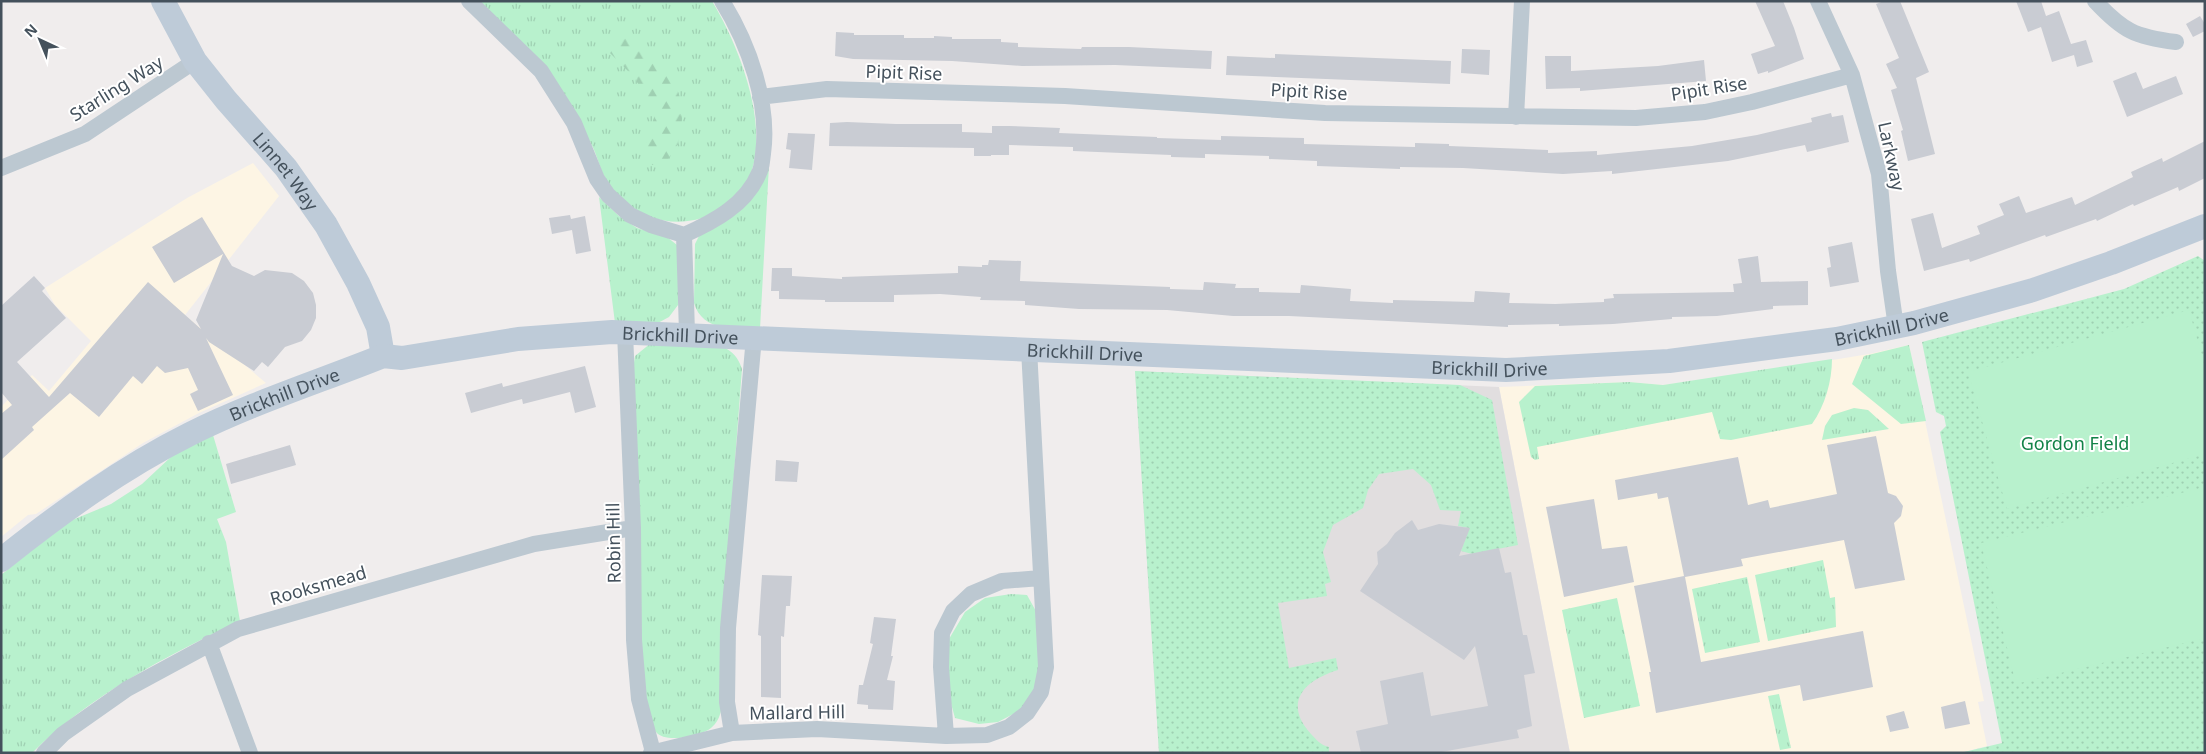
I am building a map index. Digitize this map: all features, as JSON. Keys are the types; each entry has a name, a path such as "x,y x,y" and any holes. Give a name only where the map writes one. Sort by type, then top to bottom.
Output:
{"street":[{"name":"Linnet Way","path":"163,1 195,61 226,100 286,168 326,224 358,283 378,328 382,356"},
{"path":"469,1 541,71 574,124 598,179 608,195 630,215 651,225 684,235 712,222 743,199 760,173 765,137 760,97 749,58 722,1"},
{"path":"1516,117 1522,1"},
{"name":"Larkway","path":"1818,1 1852,75 1879,174 1888,271 1896,327"},
{"path":"2095,1 2115,22 2136,35 2176,42"},
{"name":"Starling Way","path":"1,168 85,134 195,61"},
{"name":"Pipit Rise","path":"760,97 837,90 1065,96 1325,113 1636,118 1704,112 1752,102 1852,75"},
{"name":"Brickhill Drive","path":"1,560 88,495 189,434 260,403 382,356 402,358 518,339 577,333 625,332 687,333 1506,370 1669,361 1837,338 1896,327 2033,290 2111,263 2205,226"},
{"path":"684,235 687,333"},
{"name":"Robin Hill","path":"625,332 633,528 634,640 639,699 652,753"},
{"path":"732,733 727,702 728,628 754,337"},
{"name":"Mallard Hill","path":"652,753 732,733 817,729 946,736 987,735 1009,727 1027,713 1041,692 1046,667 1029,349"},
{"name":"Rooksmead","path":"44,753 63,734 127,689 238,629 534,544 633,528"},
{"path":"946,736 941,667 942,633 953,611 971,594 1002,581 1041,578"},
{"path":"209,643 250,753"}],"shaded area":[{"path":"253,163 279,196 185,315 266,383 199,413 143,443 36,514 28,515 1,537 1,407 32,375 49,391 91,341 55,305 45,288 187,198"},
{"path":"1909,345 1984,701 1978,702 1987,746 1960,753 1570,753 1499,387 1629,382 1663,385 1760,372 1869,354"},
{"path":"1135,371 1499,387 1570,753 1159,753"}],"green space":[{"path":"477,1 712,1 738,55 749,88 755,120 756,152 748,180 731,203 702,218 672,222 654,218 636,210 617,196 610,188 591,143 585,134 546,83"},
{"path":"620,31 637,38 657,58 677,88 683,109 678,144 664,165 652,165 643,155 656,111 633,76 610,53 610,42"},
{"path":"769,165 760,329 731,328 712,324 698,313 694,303 695,244 699,236"},
{"path":"599,197 619,216 637,228 667,237 677,245 680,255 678,305 669,317 656,324 615,323"},
{"name":"Gordon Field","path":"2198,256 2205,261 2205,753 1960,753 2002,743 1940,432 1946,426 1944,416 1936,412 1922,342 2124,289"},
{"path":"2189,310 2205,367 2205,454 2007,509 1968,372"},
{"path":"651,343 722,346 735,355 742,369 723,619 721,711 719,718 711,728 699,734 683,738 667,738 656,732 642,686 633,369 635,356"},
{"path":"1909,345 1926,421 1901,424 1852,384 1864,356"},
{"path":"1832,359 1827,393 1821,409 1812,424 1731,440 1720,439 1712,412 1537,447 1539,459 1535,460 1531,457 1519,402 1535,386 1629,382 1663,385"},
{"path":"1135,371 1460,385 1492,400 1518,545 1472,554 1461,551 1469,528 1458,526 1461,511 1440,510 1431,485 1413,469 1379,474 1368,490 1363,508 1333,525 1323,552 1331,582 1325,584 1327,596 1278,603 1289,668 1336,658 1338,670 1326,674 1307,686 1298,702 1298,712 1302,722 1319,742 1329,747 1329,753 1159,753"},
{"path":"1854,408 1868,410 1889,429 1822,440 1825,426 1832,415"},
{"path":"213,435 236,512 217,519 226,542 240,621 130,678 79,713 32,753 1,753 1,575 65,523 111,504 142,484 173,455"},
{"path":"2205,487 2205,638 2016,684 1981,543"},
{"path":"1823,560 1830,598 1835,597 1836,627 1768,641 1755,575"},
{"path":"1747,577 1760,642 1705,653 1692,589"},
{"path":"1011,594 1027,595 1037,613 1041,673 1034,694 1021,710 998,722 979,724 955,718 947,689 949,639 965,612 985,598"},
{"path":"1617,598 1640,706 1584,718 1562,610"},
{"path":"1779,694 1791,748 1780,750 1768,696"}],"building":[{"path":"1755,1 1783,1 1804,59 1768,73 1768,71 1758,74 1751,54 1775,46"},
{"path":"1884,1 1900,1 1929,72 1916,78 1935,154 1908,161 1901,131 1903,130 1891,90 1897,88 1886,64 1899,58 1876,4"},
{"path":"2016,1 2041,1 2046,16 2059,11 2071,44 2086,40 2093,62 2077,67 2074,55 2052,62 2041,27 2028,32"},
{"path":"2200,16 2205,24 2205,31 2193,37 2186,24"},
{"path":"836,32 854,33 854,35 904,35 904,38 934,38 934,36 952,37 952,39 1001,39 1001,42 1018,43 1018,47 1081,49 1082,47 1129,47 1212,51 1211,69 1115,65 1022,66 952,61 853,59 835,56"},
{"path":"1462,49 1490,50 1489,75 1461,73"},
{"path":"1275,54 1451,61 1450,84 1226,75 1227,56 1275,58"},
{"path":"1545,56 1571,56 1571,71 1658,66 1704,60 1706,81 1580,91 1580,88 1546,89"},
{"path":"2136,72 2143,89 2176,76 2183,94 2127,117 2113,81"},
{"path":"1831,113 1832,117 1843,115 1849,142 1807,152 1805,145 1728,161 1612,174 1612,171 1563,174 1463,168 1400,167 1400,169 1317,166 1317,161 1269,159 1269,156 1205,154 1205,158 1171,157 1171,155 1073,151 1073,147 1009,145 1009,155 974,156 974,148 829,146 830,123 847,122 962,124 962,132 992,133 992,126 1009,126 1060,128 1059,133 1157,138 1221,140 1221,136 1304,138 1304,144 1415,147 1415,143 1449,144 1449,146 1548,150 1548,153 1597,151 1597,155 1692,146 1757,135 1812,122 1811,118"},
{"path":"788,133 815,134 812,170 789,168 791,150 786,149"},
{"path":"2205,141 2205,178 2179,191 2178,187 2134,206 2133,204 2097,221 2096,219 2046,237 2045,235 1970,262 1969,259 1924,271 1911,219 1933,213 1942,248 1980,234 1977,226 2004,215 1999,204 2019,196 2026,213 2072,197 2075,205 2133,177 2131,172 2162,158 2163,162"},
{"path":"570,215 571,219 585,216 591,251 576,254 572,230 552,234 549,218"},
{"path":"202,217 232,266 254,276 265,270 292,273 304,281 313,293 316,305 316,318 311,330 302,341 285,347 268,367 262,362 254,371 209,342 206,338 233,395 198,411 190,394 198,390 188,368 165,373 157,366 142,384 133,376 99,417 70,393 32,427 34,430 1,460 1,414 12,405 1,392 1,306 34,276 45,288 42,291 66,318 17,362 49,397 148,282 201,329 196,320 223,254 174,283 152,247"},
{"path":"1852,242 1859,282 1830,287 1827,268 1831,267 1828,247"},
{"path":"1758,256 1761,282 1808,281 1808,305 1773,306 1773,309 1717,316 1672,317 1672,319 1613,324 1508,325 1508,327 1289,316 1233,316 1167,310 1079,309 1025,305 1025,301 980,300 981,297 940,294 894,295 894,302 825,302 825,300 779,299 779,291 771,291 772,268 792,268 792,276 842,279 842,277 958,273 958,266 982,267 982,265 988,265 989,260 1021,261 1020,281 1203,290 1204,282 1236,284 1235,288 1259,288 1259,292 1300,293 1301,285 1351,289 1350,301 1393,303 1393,300 1474,302 1475,291 1510,293 1509,303 1555,304 1604,302 1604,299 1614,298 1613,294 1734,292 1733,284 1742,283 1738,259"},
{"path":"585,366 596,407 575,413 570,392 523,404 522,399 471,413 465,393 502,383 503,387"},
{"path":"1876,436 1888,493 1896,496 1903,506 1901,516 1894,523 1905,580 1855,589 1844,540 1741,559 1743,566 1685,577 1701,662 1863,631 1873,687 1803,701 1800,685 1656,713 1649,672 1651,672 1634,586 1684,576 1668,497 1658,499 1657,493 1618,500 1615,480 1738,457 1748,505 1768,500 1770,508 1837,494 1827,445"},
{"path":"290,445 296,465 231,484 226,464"},
{"path":"776,460 799,462 797,482 775,481"},
{"path":"1594,499 1602,549 1627,546 1634,582 1564,597 1546,507"},
{"path":"1412,520 1418,530 1439,524 1470,528 1459,556 1499,548 1505,573 1511,572 1523,635 1527,635 1535,673 1524,675 1532,726 1517,730 1519,738 1436,753 1361,753 1356,731 1388,724 1380,681 1423,672 1431,716 1488,706 1475,646 1464,660 1360,591 1378,564 1377,552 1387,544 1395,533"},
{"path":"762,575 792,576 790,606 786,606 784,637 781,636 781,698 761,697 761,636 758,635"},
{"path":"874,617 896,619 891,656 893,656 887,680 895,681 893,710 868,709 868,705 857,704 859,685 863,685 873,644 870,643"},
{"path":"1965,701 1970,724 1945,729 1941,707"},
{"path":"1904,711 1909,728 1890,732 1886,716"}]}
